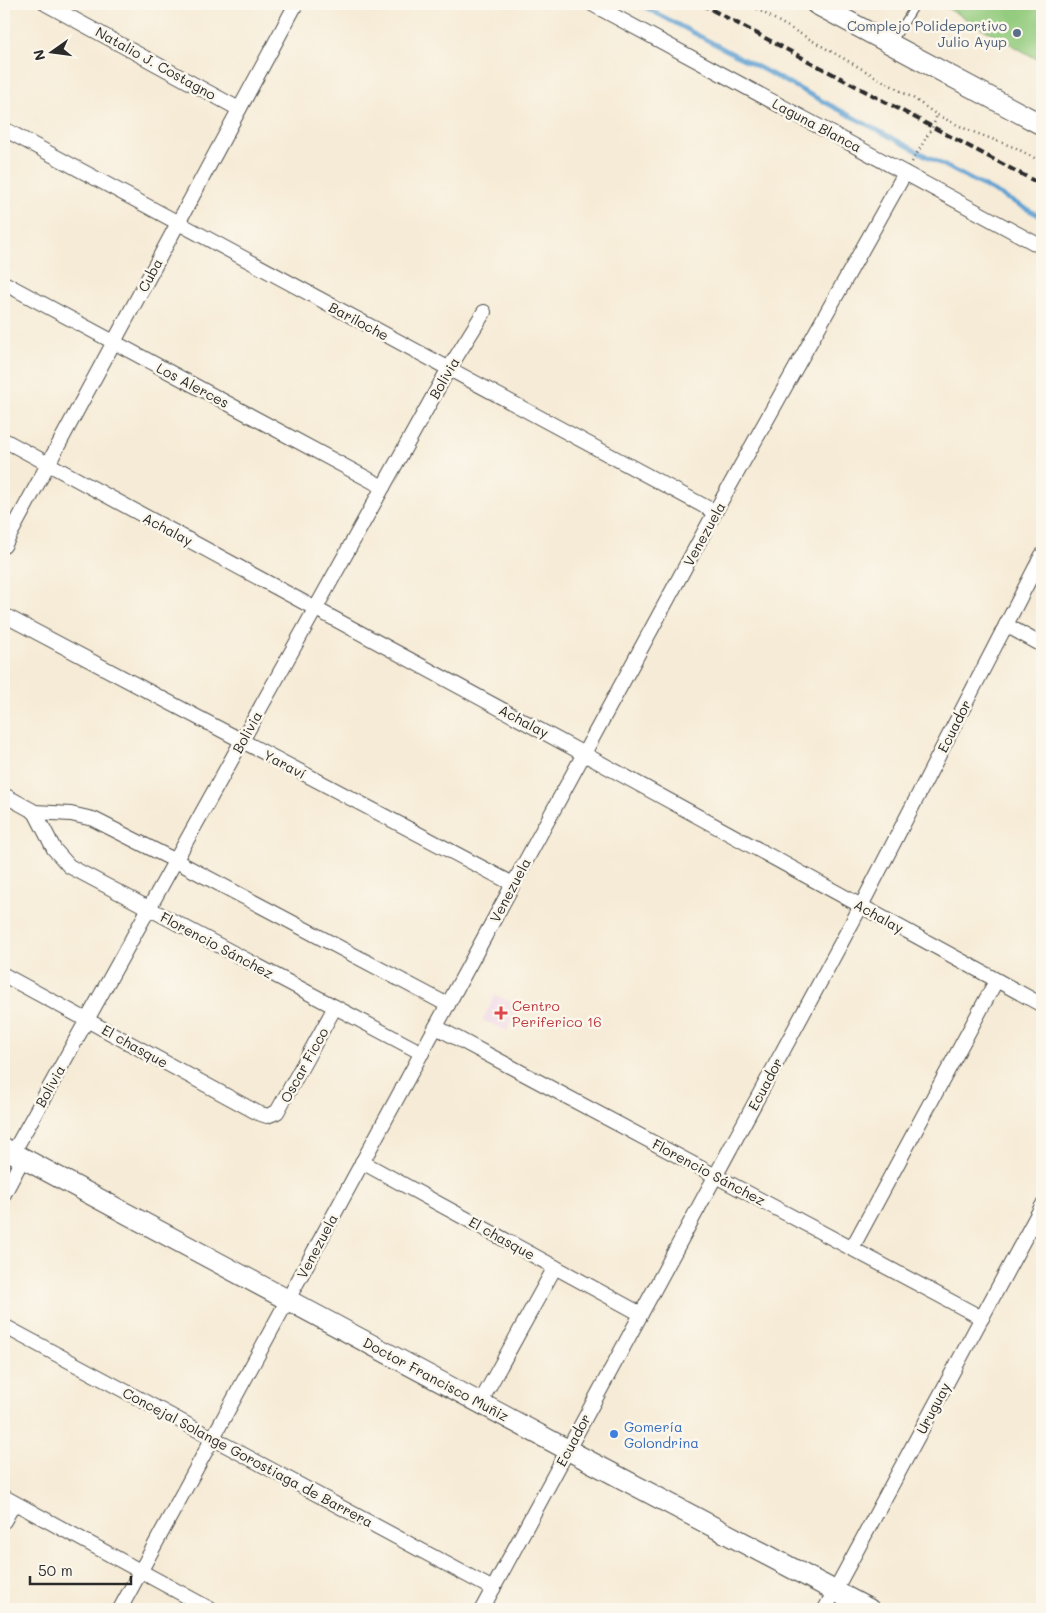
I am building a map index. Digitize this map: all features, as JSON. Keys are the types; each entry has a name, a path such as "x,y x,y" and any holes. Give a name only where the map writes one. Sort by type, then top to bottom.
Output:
{"main road":[{"path":"816,4 1042,125"},
{"name":"Doctor Francisco Muñiz","path":"13,1153 568,1450 830,1600 869,1609"}],"street":[{"name":"Natalio J. Costagno","path":"46,4 239,109"},
{"name":"Cuba","path":"4,546 296,4"},
{"name":"Laguna Blanca","path":"592,4 1042,247"},
{"name":"Bariloche","path":"4,129 448,370 715,512"},
{"name":"Venezuela","path":"120,1609 715,512 905,173"},
{"name":"Los Alerces","path":"4,283 383,487"},
{"name":"Bolivia","path":"4,1194 13,1153 448,370 484,312"},
{"name":"Achalay","path":"4,440 316,608 1042,1005"},
{"name":"Ecuador","path":"482,1609 861,906 1042,555"},
{"name":"Yaraví","path":"4,616 513,884"},
{"path":"1006,625 1042,645"},
{"path":"4,795 35,812 71,814 93,819 176,860 448,1005"},
{"name":"Florencio Sánchez","path":"35,812 54,849 69,866 422,1053"},
{"name":"El chasque","path":"4,975 258,1113 267,1116"},
{"path":"852,1248 996,981"},
{"name":"Oscar Ficco","path":"267,1116 277,1112 335,1007"},
{"name":"Florencio Sánchez","path":"436,1027 982,1318"},
{"name":"El chasque","path":"362,1162 641,1314"},
{"name":"Uruguay","path":"830,1600 1042,1206"},
{"path":"480,1403 555,1267"},
{"name":"Concejal Solange Gorostiaga de Barrera","path":"4,1326 493,1589"},
{"path":"4,1521 9,1500 210,1609"}],"lane":[{"path":"891,44 916,4"}],"path":[{"path":"748,4 913,98 937,115 968,130 1016,148 1042,162"},
{"path":"916,158 937,115"}],"shaded area":[{"name":"Centro Periferico 16","path":"495,995 519,1006 507,1031 483,1020"}],"green space":[{"name":"Complejo Polideportivo Julio Ayup","path":"940,4 1042,4 1042,62"}],"waterway":[{"path":"639,4 1042,217"}],"railway":[{"path":"701,4 1042,185"}],"place":[{"name":"Complejo Polideportivo Julio Ayup","path":"1017,33"},
{"name":"Centro Periferico 16","path":"501,1013"},
{"name":"Gomería Golondrina","path":"614,1434"}]}
